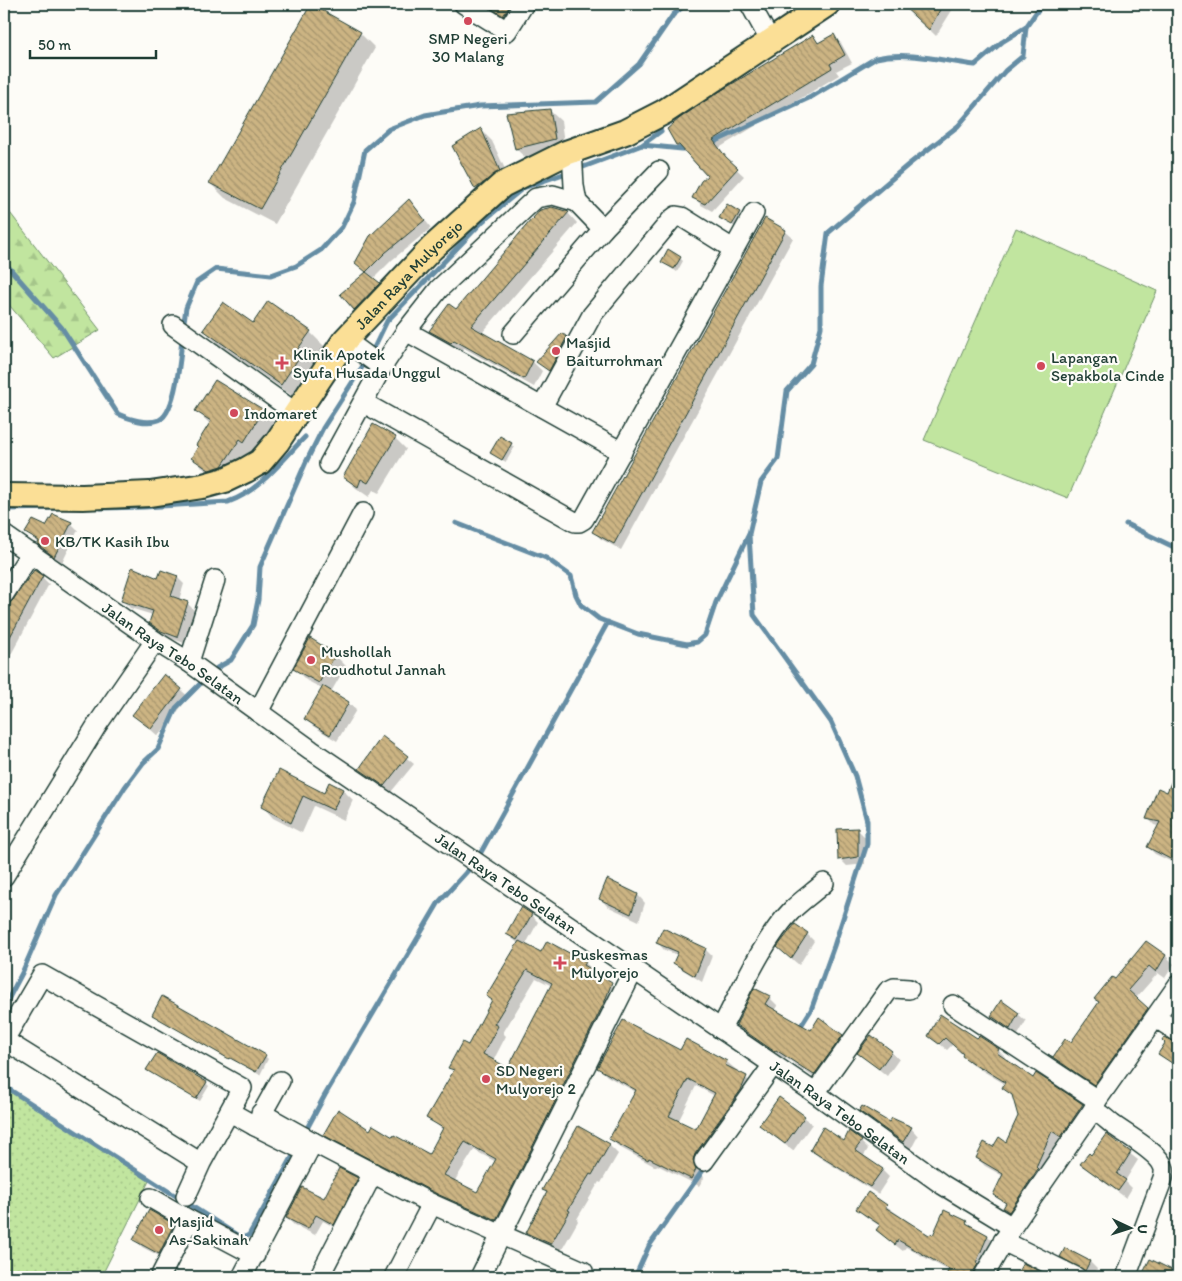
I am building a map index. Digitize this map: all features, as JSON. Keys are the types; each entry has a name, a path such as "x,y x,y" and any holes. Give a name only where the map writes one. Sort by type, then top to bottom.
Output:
{"main road":[{"name":"Jalan Raya Mulyorejo","path":"4,496 83,497 150,494 203,486 225,480 260,462 277,442 296,413 366,355 432,248 502,185 572,157 643,124 827,4"}],"street":[{"path":"464,4 507,31 524,4"},
{"path":"750,4 771,42"},
{"path":"572,157 576,194 603,229"},
{"path":"514,334 603,229 658,170"},
{"path":"329,464 364,404 366,355 406,331 439,289 536,198 576,194"},
{"path":"364,404 579,522 584,519 622,452 754,213"},
{"path":"542,407 592,315 672,219 676,216 682,217 733,249"},
{"path":"173,325 296,413"},
{"path":"406,331 622,452"},
{"path":"258,712 363,513"},
{"name":"Jalan Raya Tebo Selatan","path":"4,534 258,712 634,970 816,1092 943,1184 1008,1234 1076,1277"},
{"path":"4,594 30,553"},
{"path":"194,666 215,580"},
{"path":"4,876 97,725 155,641"},
{"path":"721,1029 766,946 780,925 792,910 824,883"},
{"path":"480,1277 634,970"},
{"path":"201,1163 4,1040 42,974 242,1088 261,1114 310,1147 373,1173 432,1204 583,1270 580,1277"},
{"path":"983,1277 1008,1234 1178,985"},
{"path":"816,1092 888,990 894,988 909,989"},
{"path":"953,1004 1095,1105 1109,1122 1145,1148 1163,1166 1163,1178 1126,1277"},
{"path":"1156,1018 1178,1032"},
{"path":"704,1161 773,1064"},
{"path":"261,1114 280,1081"},
{"path":"186,1196 201,1163 242,1088"},
{"path":"230,1112 261,1114"},
{"path":"242,1277 310,1147"},
{"path":"319,1277 373,1173"},
{"path":"151,1198 255,1255"},
{"path":"394,1277 432,1204"},
{"path":"160,1277 189,1220"}],"green space":[{"path":"4,205 100,330 54,358 4,299"},
{"name":"Lapangan Sepakbola Cinde","path":"1016,228 1157,291 1068,498 924,440"},
{"path":"4,1087 149,1181 101,1277 4,1277"}],"building":[{"path":"311,4 361,32 260,209 209,183"},
{"path":"485,4 511,4 503,16"},
{"path":"901,4 943,4 929,30"},
{"path":"834,34 845,55 830,64 832,68 713,140 726,157 738,168 705,204 692,198 701,181 707,176 679,145 676,145 667,129 712,96 813,35 818,43"},
{"path":"550,109 555,139 515,149 506,113"},
{"path":"481,128 500,171 475,189 452,146"},
{"path":"409,199 425,220 385,253 366,272 355,263 370,236"},
{"path":"727,204 740,212 732,225 719,218"},
{"path":"552,207 569,212 471,326 533,361 524,379 454,340 451,343 429,331 449,304 456,309 540,210"},
{"path":"765,218 786,230 614,544 592,532"},
{"path":"668,249 681,257 674,269 661,262"},
{"path":"366,272 380,283 354,310 340,294"},
{"path":"268,301 311,331 295,353 300,356 281,385 203,330 223,302 253,323"},
{"name":"Masjid Baiturrohman","path":"562,333 567,337 549,371 536,362"},
{"path":"215,380 264,410 244,442 240,439 222,466 209,470 191,458 198,447 196,445 211,421 195,411"},
{"path":"373,424 396,437 368,483 361,479 358,487 343,477"},
{"path":"500,436 512,443 502,460 490,453"},
{"path":"53,514 72,522 54,557 38,544 39,541 25,533 33,520 46,526"},
{"path":"132,567 158,578 161,570 178,576 171,596 188,602 177,637 161,631 149,623 153,611 121,601"},
{"path":"34,570 43,576 4,648 4,605 9,604 13,600"},
{"name":"Mushollah Roudhotul Jannah","path":"310,638 336,654 319,683 293,669"},
{"path":"164,674 182,689 151,729 132,715"},
{"path":"323,686 349,702 330,735 304,719"},
{"path":"382,736 408,756 384,786 359,769"},
{"path":"1178,766 1178,863 1147,847 1160,822 1146,819 1158,788 1167,792"},
{"path":"279,770 324,793 329,782 343,789 333,810 303,796 291,823 261,807"},
{"path":"858,828 858,857 838,860 837,829"},
{"path":"607,879 638,894 631,914 599,899"},
{"path":"521,907 532,914 517,940 506,934"},
{"path":"795,924 808,933 791,959 777,947"},
{"path":"663,928 706,948 695,976 673,963 678,952 656,943"},
{"path":"519,941 541,952 547,941 586,962 584,965 612,982 605,1001 496,1220 437,1194 323,1135 338,1109 370,1130 373,1125 429,1154 443,1128 426,1118 454,1070 448,1068 462,1042 468,1045 492,1000 486,996","holes":["527,970 552,983 508,1068 483,1054 498,1026 494,1024","465,1142 496,1159 477,1192 444,1175"]},
{"path":"1146,941 1166,955 1156,972 1149,966 1128,990 1148,1008 1094,1085 1048,1054 1053,1057 1065,1039 1071,1042 1099,1002 1094,999 1112,977 1115,979"},
{"path":"754,988 770,996 765,1004 811,1030 819,1017 843,1035 814,1075 776,1050 775,1052 736,1025"},
{"path":"162,996 266,1055 256,1072 229,1059 152,1015"},
{"path":"1001,1000 1019,1013 1010,1029 991,1016"},
{"path":"940,1014 977,1038 979,1036 999,1049 997,1053 1033,1078 1036,1073 1083,1104 1061,1137 1052,1131 1036,1167 1038,1169 1009,1212 1003,1208 1006,1203 993,1195 1003,1174 976,1158 984,1142 993,1147 999,1137 1006,1142 1018,1116 1012,1095 1002,1088 1005,1082 962,1056 963,1054 945,1038 939,1044 928,1036"},
{"path":"623,1020 680,1050 686,1039 727,1061 725,1065 747,1076 741,1090 695,1154 693,1160 696,1169 691,1179 649,1158 648,1160 609,1139 636,1090 597,1068","holes":["688,1079 715,1093 696,1129 669,1116"]},
{"path":"871,1035 892,1051 879,1069 857,1053"},
{"path":"1164,1037 1178,1043 1178,1067 1158,1054 1165,1043 1162,1040"},
{"path":"157,1053 207,1082 196,1099 146,1070"},
{"path":"779,1097 805,1116 785,1144 759,1125"},
{"path":"862,1106 889,1122 892,1118 912,1127 903,1142 859,1111"},
{"path":"578,1126 610,1144 568,1210 570,1211 551,1244 526,1233 547,1192 542,1190"},
{"path":"823,1127 844,1141 849,1131 862,1141 855,1150 883,1169 870,1187 810,1150"},
{"path":"1106,1134 1131,1152 1117,1174 1126,1180 1118,1191 1080,1164 1089,1153 1091,1155"},
{"path":"339,1168 358,1178 334,1225 316,1215 308,1229 286,1218 302,1187 324,1198"},
{"path":"868,1192 887,1205 885,1207 929,1235 933,1235 944,1210 967,1221 966,1223 988,1235 976,1263 978,1264 970,1277 945,1277 949,1269 898,1240 895,1245 876,1230 880,1225 856,1209"},
{"name":"Masjid As-Sakinah","path":"149,1210 174,1224 159,1254 133,1240"},
{"path":"1065,1248 1090,1261 1085,1271 1060,1257"},
{"path":"1150,1259 1178,1273 1178,1277 1141,1277"},
{"path":"1023,1263 1051,1277 1015,1277"}],"waterway":[{"path":"183,328 186,308 197,282 216,269 271,275 296,266 321,250 342,227 354,202 365,150 389,129 425,115 480,106 596,102 639,64 673,15 686,4"},
{"path":"710,144 811,97 876,58 913,56 975,65 1002,42 1026,27 1042,4"},
{"path":"456,523 546,558 571,576 581,605 599,619 638,634 687,644 697,642 705,635 716,602 749,534 761,482 778,459 787,391 811,364 821,327 821,286 828,233 908,165 958,126 1005,71 1023,56 1026,27"},
{"path":"642,145 661,131"},
{"path":"578,169 642,145 690,148"},
{"path":"371,354 387,321 483,221 523,188 569,172"},
{"path":"4,262 62,328 118,414 143,422 159,420 165,415 170,406 176,382 182,336"},
{"path":"211,673 231,660 253,625 258,600 260,567 323,428 366,361"},
{"path":"101,508 228,502 250,491 260,483 305,437"},
{"path":"4,509 55,508"},
{"path":"1126,524 1178,549"},
{"path":"749,535 754,615 831,722 855,776 867,821 867,844 834,946 811,1010 799,1029"},
{"path":"480,854 608,622"},
{"path":"4,1007 22,973 56,895 125,787 143,763 158,749 176,708 205,679"},
{"path":"305,1132 439,902 471,867"},
{"path":"4,1086 240,1237 249,1235 294,1154"},
{"path":"635,1277 649,1246 706,1166"}],"place":[{"name":"SMP Negeri 30 Malang","path":"468,21"},
{"name":"Masjid Baiturrohman","path":"556,351"},
{"name":"Klinik Apotek Syufa Husada Unggul","path":"282,363"},
{"name":"Lapangan Sepakbola Cinde","path":"1041,366"},
{"name":"Indomaret","path":"234,413"},
{"name":"KB/TK Kasih Ibu","path":"45,541"},
{"name":"Mushollah Roudhotul Jannah","path":"311,660"},
{"name":"Puskesmas Mulyorejo","path":"560,963"},
{"name":"SD Negeri Mulyorejo 2","path":"486,1079"},
{"name":"Masjid As-Sakinah","path":"159,1230"}]}
